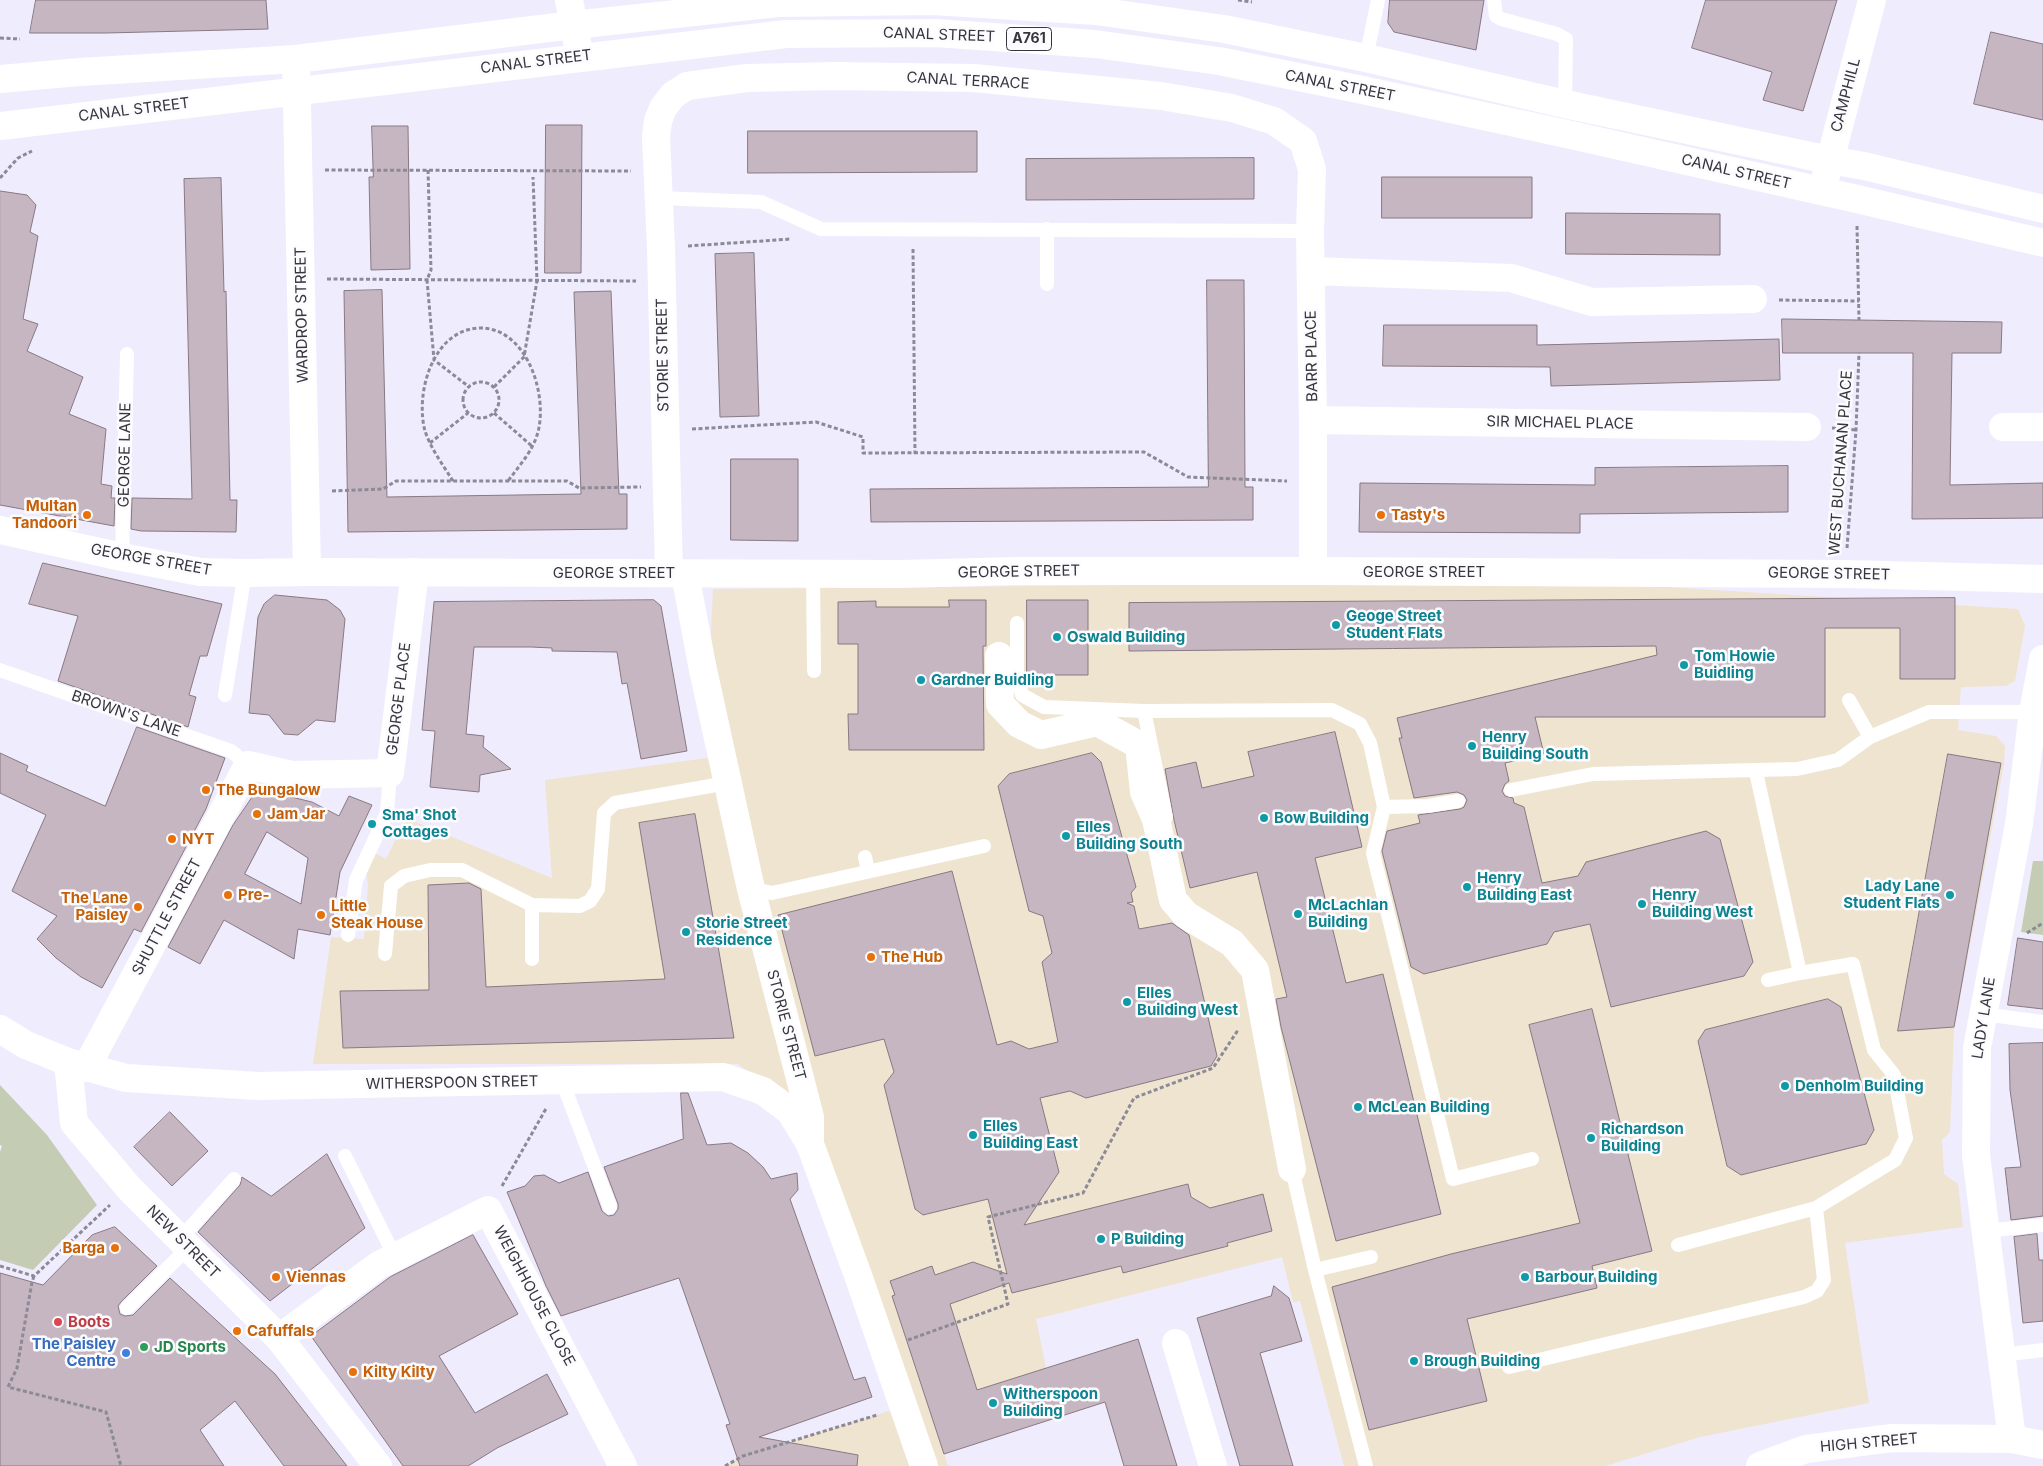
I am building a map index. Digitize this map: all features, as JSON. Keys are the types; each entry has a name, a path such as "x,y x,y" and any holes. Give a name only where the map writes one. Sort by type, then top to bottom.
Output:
{"street":[{"name":"CAMPHILL","path":"1822,191 1872,0"},
{"name":"CANAL STREET","path":"0,79 80,72 296,59 571,13 778,3 933,1 1096,11 1224,29 1366,58 1565,104 1864,166 2043,208"},
{"path":"571,13 580,57"},
{"name":"CANAL STREET","path":"0,126 786,34 935,33 1095,44 1219,62 1358,89 1822,191 2043,243"},
{"name":"WARDROP STREET","path":"296,59 300,170 307,572"},
{"name":"CANAL TERRACE","path":"656,136 658,120 663,108 673,95 687,86 747,78 835,76 973,78 1161,96 1232,108 1274,122 1303,141"},
{"name":"STORIE STREET","path":"656,136 662,282 666,486 677,573 702,665 751,889 810,1116 810,1144 924,1466"},
{"name":"BARR PLACE","path":"1303,141 1312,169 1310,231 1314,420 1314,571"},
{"path":"1311,271 1511,278 1592,302 1752,300"},
{"name":"SIR MICHAEL PLACE","path":"1314,420 1807,427"},
{"path":"2003,427 2043,427"},
{"name":"GEORGE STREET","path":"0,530 200,572 901,574 1016,571 1314,571 1846,574 2043,579"},
{"name":"GEORGE PLACE","path":"248,765 292,775 390,773 415,572"},
{"path":"999,656 1000,704 1019,724 1041,735 1097,722 1140,744 1144,792 1156,819 1173,900 1186,915 1232,943 1255,970 1292,1169"},
{"name":"LADY LANE","path":"2012,1439 1976,1155 1977,1048 1983,1014 2031,825 2033,712 2043,659"},
{"name":"SHUTTLE STREET","path":"77,1065 248,765"},
{"path":"0,1028 26,1045 77,1065"},
{"name":"WITHERSPOON STREET","path":"77,1065 126,1078 258,1086 723,1077 763,1091 790,1111 810,1144"},
{"name":"NEW STREET","path":"77,1065 74,1123 129,1188 279,1338 378,1466"},
{"name":"WEIGHHOUSE CLOSE","path":"279,1338 379,1265 488,1210 623,1466"},
{"path":"1176,1343 1213,1466"},
{"name":"HIGH STREET","path":"1760,1466 1806,1449 1892,1438 2012,1439 2043,1444"}],"lane":[{"path":"1366,58 1378,0"},
{"path":"1494,0 1496,16 1501,19 1557,34 1566,39 1565,104"},
{"path":"658,198 761,202 821,229 1310,231"},
{"path":"1047,230 1047,284"},
{"name":"GEORGE LANE","path":"122,557 127,354"},
{"path":"225,695 245,573"},
{"path":"813,574 814,670"},
{"path":"1017,623 1016,675 1022,695 1044,707 1144,711 1332,710 1360,724 1370,743 1384,806 1373,853 1453,1179 1532,1159"},
{"name":"BROWN'S LANE","path":"0,670 230,751 248,765"},
{"path":"1849,700 1870,737"},
{"path":"1144,711 1181,888"},
{"path":"1511,790 1593,774 1756,772 1797,769 1838,760 1870,737 1928,712 2033,712"},
{"path":"1756,772 1800,973"},
{"path":"348,935 356,880 387,813 390,773"},
{"path":"385,954 391,886 404,876 430,870 462,870 532,904 580,906 590,901 598,889 604,812 615,803 727,783"},
{"path":"1384,806 1428,806 1458,801"},
{"path":"751,889 772,893 984,846"},
{"path":"865,857 868,871"},
{"path":"532,904 532,959"},
{"path":"1678,1245 1816,1208 1895,1160 1906,1138 1894,1075 1874,1050 1852,964 1768,980"},
{"path":"1983,1014 2043,1022"},
{"path":"562,1081 610,1207"},
{"path":"345,1156 395,1257"},
{"path":"1292,1169 1315,1270 1366,1466"},
{"path":"127,1308 184,1243 234,1180"},
{"path":"1509,1367 1804,1297 1817,1291 1824,1280 1816,1208"},
{"path":"1986,1231 2043,1225"},
{"path":"1315,1270 1371,1257"},
{"path":"2002,1355 2043,1350"}],"path":[{"path":"1238,0 1252,2"},
{"path":"0,38 20,39"},
{"path":"300,170 657,171"},
{"path":"428,170 431,270 427,280 434,360 468,386"},
{"path":"494,387 524,357 537,281 533,177"},
{"path":"1857,199 1859,320"},
{"path":"661,248 810,238 821,229"},
{"path":"913,230 915,454"},
{"path":"301,279 662,282"},
{"path":"1752,300 1858,301"},
{"path":"453,481 430,443 423,416 422,397 426,378 439,350 456,334 479,328 501,333 511,339 533,371 538,386 541,419 533,447 508,481"},
{"name":"WEST BUCHANAN PLACE","path":"1846,574 1856,430 1859,353"},
{"path":"482,381 489,382 494,387 499,400 494,413 481,419 474,418 468,413 463,400 468,386 482,381"},
{"path":"430,443 468,413"},
{"path":"494,413 533,447"},
{"path":"665,431 816,422 863,436 863,453 1144,452 1188,477 1313,482"},
{"path":"305,492 384,489 396,481 567,480 579,488 666,486"},
{"path":"882,1349 1008,1304 988,1217 1083,1193 1134,1098 1213,1068 1260,996"},
{"path":"488,1210 562,1081"},
{"path":"121,1466 106,1412 8,1387 17,1368 34,1276 129,1188"},
{"path":"0,1266 34,1276"},
{"path":"725,1466 744,1456 902,1408"}],"shaded area":[{"path":"1570,581 2018,609 2025,626 2015,681 2006,686 1961,687 1958,730 1996,736 2005,746 2004,764 1954,1030 1950,1132 1942,1140 1944,1174 1958,1184 1963,1227 1845,1243 1869,1403 1700,1437 1605,1466 1344,1466 1300,1301 1293,1302 1282,1257 1036,1319 1046,1368 944,1453 948,1466 725,1466 743,1456 902,1407 810,1116 738,1064 313,1064 331,937 364,939 368,885 366,871 375,853 386,859 406,818 552,878 545,780 722,756 710,652 713,589"}],"green space":[{"path":"2033,861 2043,861 2043,935 2021,932"},
{"path":"0,1085 47,1135 97,1205 33,1270 0,1260 0,1152 2,1146 0,1145"}],"building":[{"path":"36,0 266,0 268,29 30,33"},
{"path":"1390,0 1484,0 1476,50 1394,32 1388,23"},
{"path":"1706,0 1837,0 1803,111 1763,100 1772,72 1692,48"},
{"path":"1991,32 2043,44 2043,120 1974,104"},
{"path":"546,125 582,125 581,273 545,273"},
{"path":"372,126 408,126 410,269 371,270 369,177 373,177"},
{"path":"748,131 977,131 977,172 748,173"},
{"path":"1254,158 1254,199 1026,200 1026,159"},
{"path":"1382,177 1532,177 1532,218 1382,218"},
{"path":"221,178 224,292 226,291 230,500 237,500 236,532 141,531 131,529 132,498 192,499 184,179"},
{"path":"0,191 27,195 36,205 30,232 38,236 23,319 38,324 27,351 83,377 69,414 106,429 101,484 112,486 111,498 115,498 114,526 0,505"},
{"path":"1566,213 1720,214 1720,255 1566,254"},
{"path":"754,253 759,416 720,417 715,254"},
{"path":"1207,280 1244,280 1245,487 1253,487 1253,520 871,522 870,489 1208,487"},
{"path":"382,290 387,497 581,494 574,292 611,291 619,494 627,494 627,529 348,532 344,291"},
{"path":"1782,319 2002,322 2001,353 1952,353 1950,485 2043,483 2043,518 1912,519 1913,353 1783,353"},
{"path":"1384,325 1537,325 1537,345 1779,339 1780,380 1551,386 1550,367 1383,366"},
{"path":"731,459 798,459 798,541 731,540"},
{"path":"1788,466 1788,512 1580,514 1580,533 1359,532 1360,483 1595,485 1595,468"},
{"path":"43,563 222,604 207,656 200,656 189,695 196,697 188,727 58,681 78,616 29,604"},
{"path":"275,595 327,600 340,610 345,619 335,722 316,720 298,735 284,734 269,715 249,713 258,617 264,604"},
{"path":"1955,598 1955,679 1900,679 1900,628 1825,628 1825,717 1535,717 1544,754 1505,763 1509,781 1505,784 1502,791 1505,796 1513,798 1514,803 1524,807 1542,883 1578,876 1586,862 1706,831 1720,839 1753,962 1744,976 1611,1007 1590,924 1554,932 1547,944 1424,974 1411,967 1382,851 1387,831 1420,823 1418,815 1460,809 1464,807 1467,800 1464,795 1457,792 1414,798 1399,738 1402,738 1397,718 1657,655 1656,646 1129,651 1129,603"},
{"path":"654,600 661,606 687,751 641,759 627,683 622,684 617,652 552,651 552,648 531,647 474,647 466,734 484,736 483,747 511,769 480,775 479,792 430,787 435,731 422,730 434,602"},
{"name":"Gardner Buidling","path":"949,600 986,600 986,646 983,646 984,750 849,750 848,714 858,714 858,644 838,644 838,602 876,601 876,607 949,607"},
{"name":"Oswald Building","path":"1027,600 1088,600 1088,675 1027,675"},
{"path":"137,727 225,758 206,809 141,932 134,929 102,988 81,977 56,958 37,939 57,916 12,891 46,815 0,793 0,753 28,766 26,771 105,806"},
{"path":"1335,732 1362,847 1315,858 1346,983 1383,974 1441,1214 1336,1241 1281,1027 1276,999 1287,997 1257,872 1190,888 1174,820 1165,769 1196,762 1202,788 1254,776 1248,752"},
{"path":"1092,753 1101,762 1136,887 1131,893 1133,902 1127,903 1134,906 1139,929 1172,923 1189,935 1217,1056 1211,1066 1086,1098 1070,1091 1040,1098 1059,1172 1024,1225 1188,1184 1191,1197 1210,1208 1263,1194 1272,1231 1227,1243 1228,1246 1123,1273 1121,1266 1012,1293 1009,1283 950,1304 977,1390 1138,1339 1177,1466 1124,1466 1105,1402 944,1454 892,1296 895,1295 890,1281 932,1266 935,1275 973,1262 1007,1274 988,1199 923,1215 915,1209 884,1085 894,1072 884,1039 815,1056 778,915 952,871 997,1045 1011,1041 1029,1049 1058,1042 1042,962 1052,953 1043,916 1029,911 998,786 1009,774"},
{"name":"Lady Lane Student Flats","path":"1948,754 2001,763 1954,1027 1898,1031"},
{"path":"258,789 312,802 339,816 349,796 372,805 340,872 330,935 298,929 294,959 224,920 200,964 168,947 233,825","holes":["267,832 308,858 301,904 245,874"]},
{"name":"Storie Street Residence","path":"695,814 734,1038 343,1048 340,991 429,990 428,885 469,883 481,889 486,987 665,979 639,823"},
{"path":"2018,938 2043,942 2043,1009 2008,1005"},
{"name":"Denholm Building","path":"1828,999 1841,1007 1874,1130 1866,1144 1741,1175 1727,1166 1698,1041 1705,1030"},
{"path":"1592,1009 1652,1251 1592,1266 1597,1288 1467,1319 1487,1401 1369,1430 1332,1287 1451,1254 1580,1223 1529,1025"},
{"path":"2043,1043 2043,1216 2011,1220 2005,1168 2021,1167 2010,1090 2009,1044"},
{"path":"681,1093 688,1093 707,1145 731,1143 748,1153 763,1167 771,1179 797,1173 798,1190 790,1199 854,1380 865,1377 872,1397 759,1437 858,1455 857,1466 740,1466 726,1425 730,1424 679,1278 561,1316 546,1286 507,1192 525,1186 534,1176 544,1175 559,1183 588,1172 602,1211 608,1216 614,1215 618,1209 618,1204 604,1167 683,1139"},
{"path":"170,1112 208,1151 172,1186 134,1147"},
{"path":"327,1154 365,1228 270,1301 198,1232 240,1185 242,1177 271,1196"},
{"name":"The Paisley Centre","path":"115,1227 157,1266 121,1302 118,1306 120,1314 125,1316 133,1315 170,1278 275,1374 347,1466 284,1466 235,1401 200,1430 224,1466 0,1466 0,1273 43,1285 92,1235"},
{"path":"2037,1234 2039,1260 2043,1260 2043,1321 2023,1323 2014,1237"},
{"path":"473,1235 518,1314 439,1356 475,1413 547,1374 568,1414 497,1448 468,1466 403,1466 311,1336 390,1277"},
{"path":"1274,1286 1289,1298 1302,1341 1260,1353 1293,1466 1240,1466 1197,1318 1271,1296"}],"place":[{"name":"Multan Tandoori","path":"87,515"},
{"name":"Tasty's","path":"1381,515"},
{"name":"Geoge Street Student Flats","path":"1336,625"},
{"name":"Oswald Building","path":"1057,637"},
{"name":"Tom Howie Buidling","path":"1684,665"},
{"name":"Gardner Buidling","path":"921,680"},
{"name":"Henry Building South","path":"1472,746"},
{"name":"The Bungalow","path":"206,790"},
{"name":"Jam Jar","path":"257,814"},
{"name":"Bow Building","path":"1264,818"},
{"name":"Sma' Shot Cottages","path":"372,824"},
{"name":"Elles Building South","path":"1066,836"},
{"name":"NYT","path":"172,839"},
{"name":"Henry Building East","path":"1467,887"},
{"name":"Pre-","path":"228,895"},
{"name":"Lady Lane Student Flats","path":"1950,895"},
{"name":"Henry Building West","path":"1642,904"},
{"name":"The Lane Paisley","path":"138,907"},
{"name":"McLachlan Building","path":"1298,914"},
{"name":"Little Steak House","path":"321,915"},
{"name":"Storie Street Residence","path":"686,932"},
{"name":"The Hub","path":"871,957"},
{"name":"Elles Building West","path":"1127,1002"},
{"name":"Denholm Building","path":"1785,1086"},
{"name":"McLean Building","path":"1358,1107"},
{"name":"Elles Building East","path":"973,1135"},
{"name":"Richardson Building","path":"1591,1138"},
{"name":"P Building","path":"1101,1239"},
{"name":"Barga","path":"115,1248"},
{"name":"Viennas","path":"276,1277"},
{"name":"Barbour Building","path":"1525,1277"},
{"name":"Boots","path":"58,1322"},
{"name":"Cafuffals","path":"237,1331"},
{"name":"JD Sports","path":"144,1347"},
{"name":"The Paisley Centre","path":"126,1353"},
{"name":"Brough Building","path":"1414,1361"},
{"name":"Kilty Kilty","path":"353,1372"},
{"name":"Witherspoon Building","path":"993,1403"}]}
